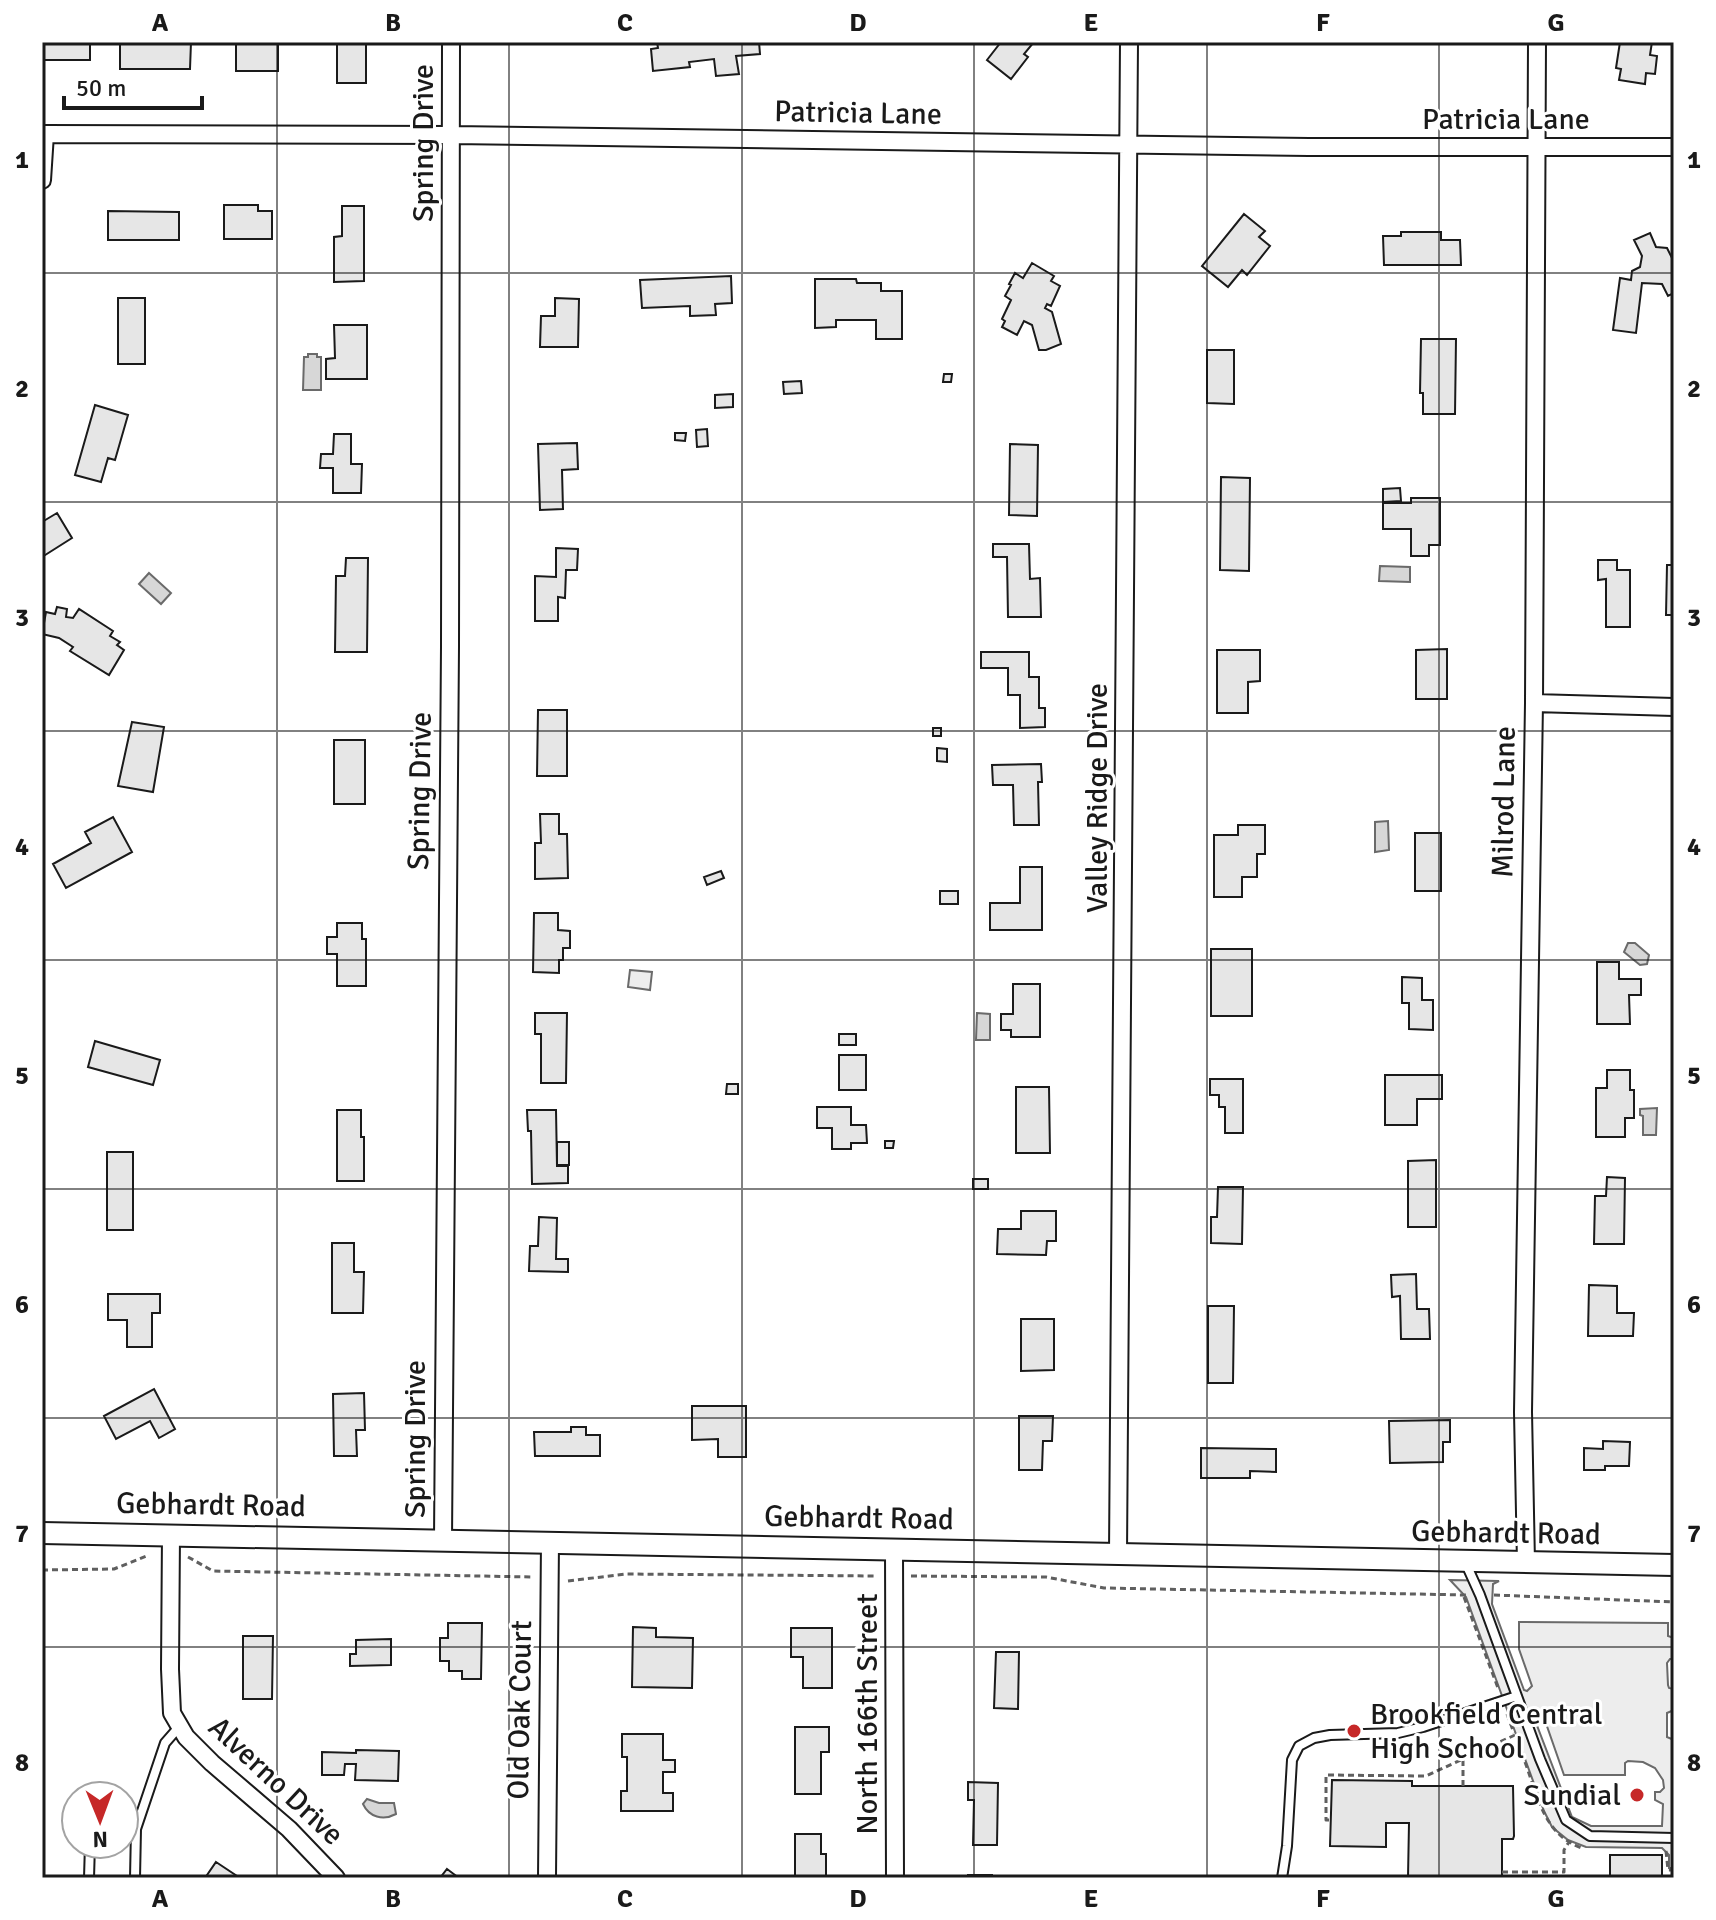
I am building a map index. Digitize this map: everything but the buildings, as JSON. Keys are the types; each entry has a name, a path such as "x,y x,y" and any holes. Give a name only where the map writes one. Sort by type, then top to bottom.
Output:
{"street":[{"name":"Spring Drive","path":"443,1540 451,42"},
{"name":"Valley Ridge Drive","path":"1118,1554 1129,42"},
{"name":"Milrod Lane","path":"1526,1563 1523,1412 1534,703 1537,42"},
{"name":"Patricia Lane","path":"43,134 452,135 1309,147 1674,147"},
{"path":"42,180 43,134"},
{"path":"1534,703 1674,707"},
{"name":"Gebhardt Road","path":"42,1533 171,1544 443,1540 1674,1565"},
{"name":"Old Oak Court","path":"547,1878 550,1542"},
{"name":"Alverno Drive","path":"171,1544 172,1713 186,1737 289,1829 336,1878"},
{"name":"North 166th Street","path":"894,1549 895,1878"}],"lane":[{"path":"1465,1563 1566,1820 1590,1836 1674,1838"},
{"path":"1282,1878 1292,1760 1299,1746 1314,1738 1330,1735 1398,1733 1446,1721 1517,1696"},
{"path":"140,1817 165,1743 180,1726"}],"path":[{"path":"42,1570 114,1569 171,1544 199,1565 213,1571 551,1578 566,1581 626,1574 1046,1577 1104,1588 1674,1602"},
{"path":"1329,1820 1326,1820 1326,1775 1426,1776 1515,1735"},
{"path":"1463,1759 1463,1786"},
{"path":"1502,1872 1564,1872 1564,1850 1569,1842"}],"shaded area":[{"path":"308,354 321,357 321,390 303,390 304,357"},
{"path":"1380,566 1410,567 1410,582 1379,581"},
{"path":"149,573 171,593 161,604 139,584"},
{"path":"1388,821 1389,850 1375,852 1375,822"},
{"path":"1628,943 1635,943 1649,955 1647,964 1640,965 1624,952"},
{"path":"630,970 652,972 650,990 628,987"},
{"path":"977,1013 990,1014 990,1040 976,1040"},
{"path":"1657,1108 1656,1135 1643,1135 1640,1109"},
{"path":"1450,1580 1499,1581 1493,1584 1492,1604 1524,1690 1527,1691 1532,1686 1519,1649 1519,1622 1668,1623 1668,1636 1674,1638 1674,1659 1667,1663 1668,1685 1674,1689 1674,1710 1667,1713 1667,1737 1674,1740 1674,1868 1669,1868 1669,1855 1662,1848 1586,1847 1568,1840 1552,1827 1466,1597","holes":["1536,1709 1542,1712 1564,1775 1625,1775 1625,1763 1628,1761 1643,1762 1655,1768 1664,1788 1655,1792 1655,1800 1663,1804 1662,1826 1591,1826 1572,1817 1533,1715"]},
{"path":"367,1799 394,1803 396,1814 386,1817 373,1815 363,1804"}],"place":[{"name":"Brookfield Central High School","path":"1354,1731"},
{"name":"Sundial","path":"1637,1795"}]}
